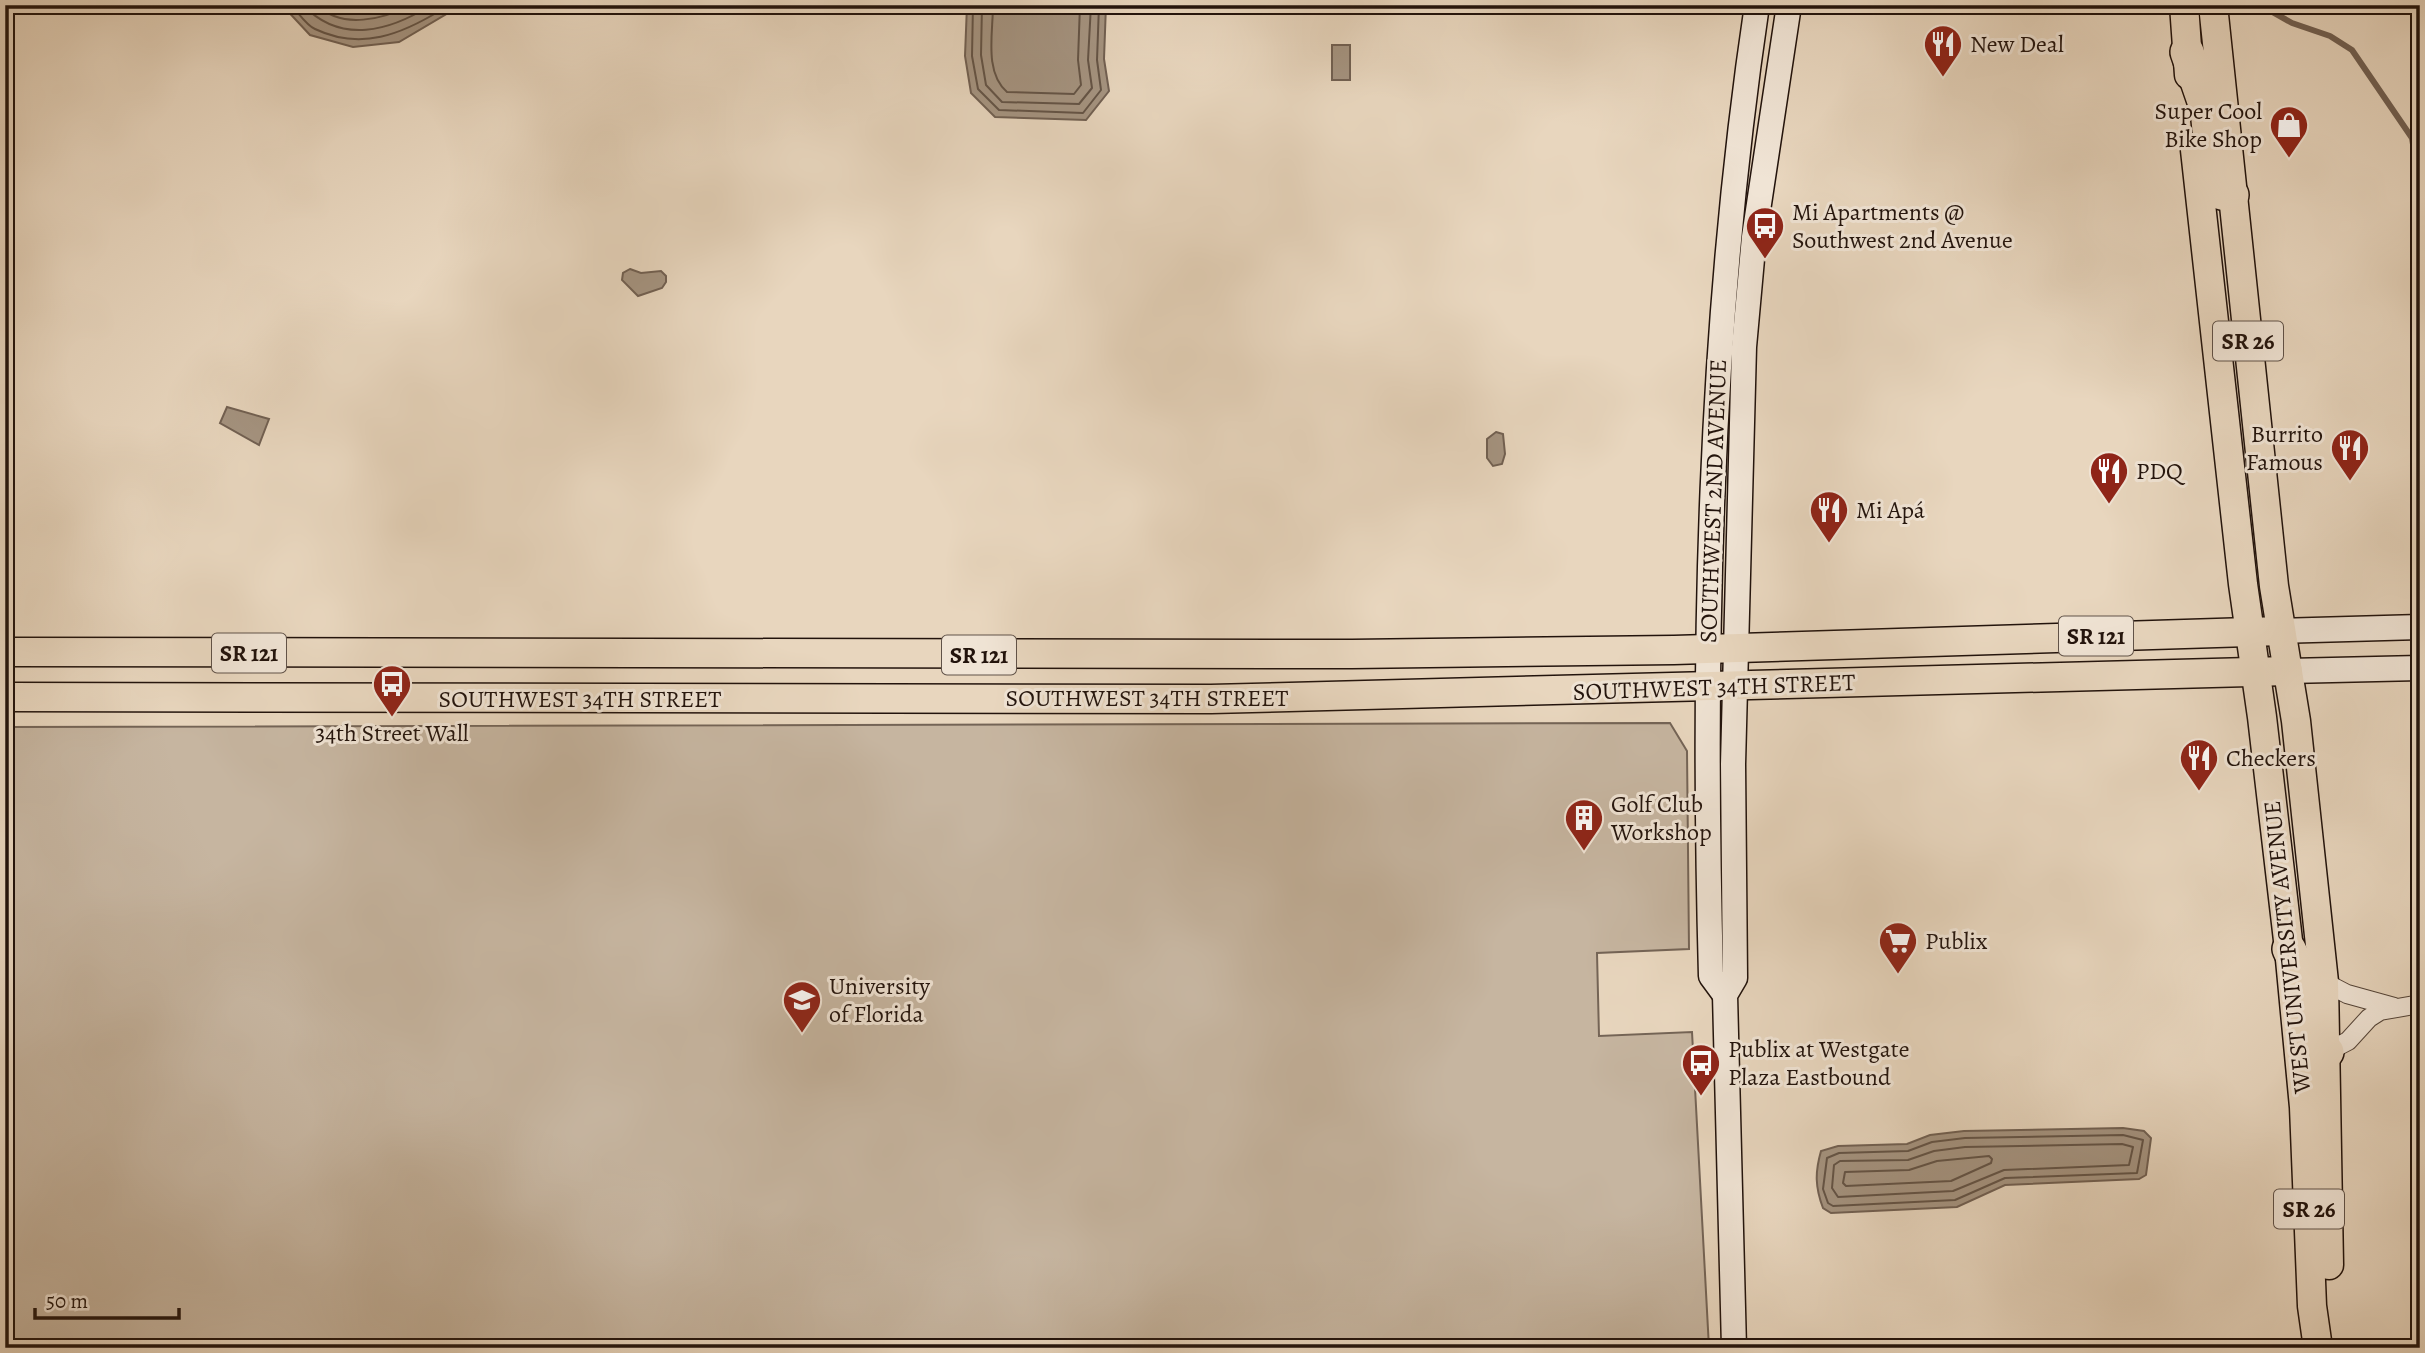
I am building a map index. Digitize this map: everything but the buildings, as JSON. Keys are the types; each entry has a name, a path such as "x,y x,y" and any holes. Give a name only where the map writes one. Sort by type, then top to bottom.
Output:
{"highway":[{"path":"2202,51 2214,179 2222,193 2232,195"},
{"path":"2289,949 2304,980 2307,1029 2327,1052"}],"main road":[{"name":"SOUTHWEST 2ND AVENUE","path":"1725,995 1711,976 1706,649 1720,331 1736,144 1757,5"},
{"name":"SOUTHWEST 2ND AVENUE","path":"1734,1348 1725,995 1735,978 1735,687 1744,347 1756,223 1789,5"},
{"name":"WEST UNIVERSITY AVENUE","path":"2184,5 2202,51"},
{"name":"WEST UNIVERSITY AVENUE","path":"2213,5 2202,51 2195,149 2289,949 2304,1107 2312,1306 2318,1348"},
{"name":"WEST UNIVERSITY AVENUE","path":"2232,195 2324,982 2329,1217 2325,1348"},
{"name":"SR 121","path":"2281,631 2420,627"},
{"name":"SOUTHWEST 34TH STREET","path":"5,652 1237,655 1706,649 2281,631"},
{"name":"SR 121","path":"2288,671 2420,668"},
{"name":"SOUTHWEST 34TH STREET","path":"5,697 1102,700 1706,688 2288,671"}],"street":[{"path":"2324,982 2347,994 2394,1007"},
{"path":"2327,1052 2348,1041 2369,1018 2394,1007 2420,1004"}],"shaded area":[{"name":"University of Florida","path":"1670,723 1687,751 1689,949 1597,953 1599,1036 1692,1032 1709,1348 5,1348 5,727"}],"water":[{"path":"282,5 450,5 448,13 399,42 353,47 310,35"},
{"path":"967,5 1106,5 1104,59 1109,91 1086,120 995,117 971,93 965,56"},
{"path":"1332,45 1350,45 1350,80 1332,80"},
{"path":"630,269 641,273 661,271 666,276 666,282 662,288 638,296 622,280 623,273"},
{"path":"227,407 269,419 259,445 220,423"},
{"path":"1496,432 1503,434 1505,454 1502,464 1493,466 1487,458 1487,439"},
{"path":"2123,1128 2144,1131 2151,1138 2146,1175 2139,1179 2005,1185 1957,1207 1831,1213 1823,1208 1818,1193 1817,1173 1821,1151 1838,1146 1907,1144 1930,1135 1964,1131"}],"waterway":[{"path":"2260,5 2292,23 2330,36 2352,50 2412,138 2420,188"}],"place":[{"name":"New Deal","path":"1943,78"},
{"name":"Super Cool Bike Shop","path":"2289,159"},
{"name":"Mi Apartments @ Southwest 2nd Avenue","path":"1765,260"},
{"name":"Burrito Famous","path":"2350,482"},
{"name":"PDQ","path":"2109,505"},
{"name":"Mi Apá","path":"1829,544"},
{"name":"34th Street Wall","path":"392,718"},
{"name":"Checkers","path":"2199,792"},
{"name":"Golf Club Workshop","path":"1584,852"},
{"name":"Publix","path":"1898,975"},
{"name":"University of Florida","path":"802,1034"},
{"name":"Publix at Westgate Plaza Eastbound","path":"1701,1097"}]}
